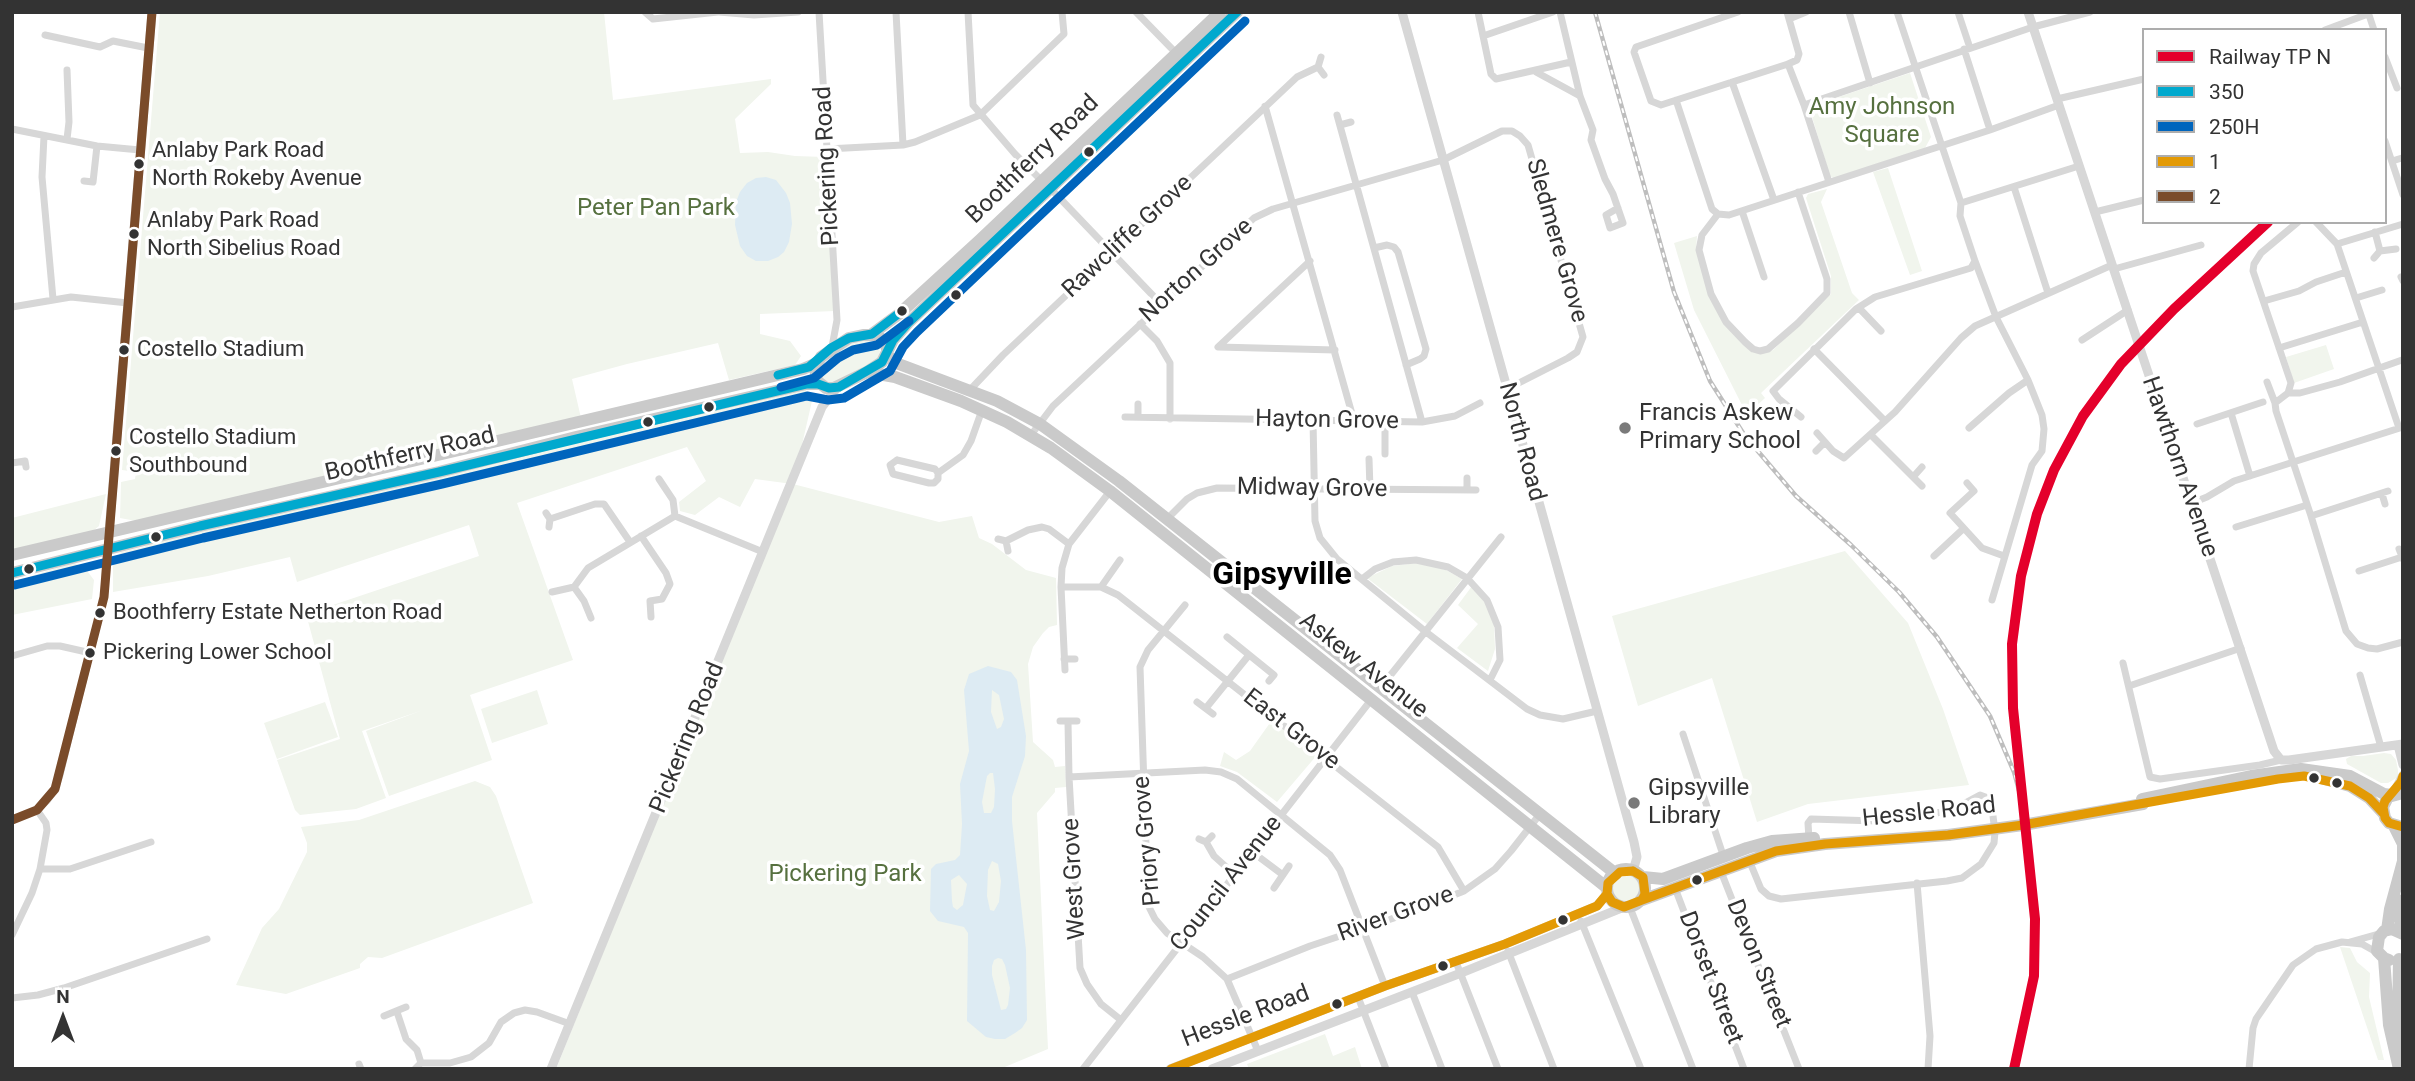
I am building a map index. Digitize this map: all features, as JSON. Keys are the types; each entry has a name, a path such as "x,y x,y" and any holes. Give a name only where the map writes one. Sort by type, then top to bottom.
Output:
{"main road":[{"name":"Boothferry Road","path":"12,573 200,526 806,384 838,387 882,362 893,340 908,323 1220,12"},
{"name":"Boothferry Road","path":"872,334 1046,184 1237,12"},
{"path":"820,385 814,374 817,363 831,348 849,338 872,334"},
{"name":"Askew Avenue","path":"872,334 881,338 887,353 896,363 971,389 1041,424 1119,481 1167,519 1216,567 1371,700 1531,825 1607,890"},
{"name":"Boothferry Road","path":"12,555 757,380 817,363"},
{"name":"Askew Avenue","path":"867,372 895,377 961,401 1031,435 1381,687 1616,874"},
{"name":"Hessle Road","path":"2143,802 2251,776 2301,769 2350,776 2384,794 2396,794"},
{"name":"Hessle Road","path":"1642,900 1675,888 1772,841 1809,843 2023,825 2252,782 2304,776 2350,786 2370,798 2389,823 2398,827"},
{"path":"2383,813 2385,802 2396,794"},
{"path":"2398,827 2403,844 2403,862 2385,932 2376,946 2382,957 2389,1025 2399,1069"},
{"name":"Hessle Road","path":"1638,874 1662,879 1749,860 1809,843"},
{"path":"1616,874 1638,874 1646,889 1642,900 1626,906 1612,902 1607,890 1616,874"},
{"path":"2385,932 2402,933 2399,914 2403,900"},
{"path":"2382,957 2389,960 2401,958 2398,1022 2403,1050"}],"street":[{"path":"109,532 152,12"},
{"path":"645,12 653,19 719,12 754,15 798,12"},
{"name":"Pickering Road","path":"819,12 836,320 831,348"},
{"path":"896,12 903,145"},
{"path":"968,12 972,105 1161,304"},
{"path":"827,149 903,145 980,115 1064,34 1062,12"},
{"path":"1136,12 1176,53"},
{"name":"North Road","path":"1402,12 1636,850 1638,874"},
{"path":"1478,12 1491,74 1496,79 1571,62"},
{"path":"1483,36 1553,12"},
{"path":"1560,12 1580,96 1593,130 1591,140 1618,208"},
{"path":"1738,12 1636,47 1634,52 1651,101 1661,105 1797,60 1799,54 1788,15 1806,12"},
{"path":"1849,12 1870,83"},
{"path":"1897,12 1961,204 1960,216 1975,261 1996,317 2028,380 2042,415 2042,451 2032,465 1992,600"},
{"path":"1958,12 1990,130"},
{"name":"Hawthorn Avenue","path":"2028,12 2274,751 2281,760"},
{"path":"1804,105 1967,48 2090,12"},
{"path":"2330,28 2368,13"},
{"path":"45,35 100,47 113,41 148,48"},
{"path":"1321,57 1318,67 1324,75"},
{"path":"1788,64 1829,182"},
{"name":"Rawcliffe Grove","path":"961,401 1297,76 1318,67"},
{"path":"66,139 69,122 67,70"},
{"path":"1535,71 1580,96"},
{"path":"2388,74 2397,88"},
{"path":"1676,100 1712,209 1718,214 1729,215 1990,130 2058,102 2142,80"},
{"path":"1732,82 1774,200"},
{"path":"1265,107 1295,204 1354,421"},
{"path":"1337,116 1422,422"},
{"path":"1340,125 1351,122"},
{"path":"12,129 97,146 140,150"},
{"name":"Sledmere Grove","path":"1443,159 1502,131 1512,131 1528,145 1583,337 1577,352 1507,389"},
{"path":"44,136 42,177 53,299"},
{"path":"84,181 93,182 97,146"},
{"path":"2387,146 2403,195"},
{"path":"2392,160 2402,158"},
{"name":"Norton Grove","path":"1031,435 1053,406 1254,218 1273,209 1443,159"},
{"path":"1961,204 2079,166"},
{"path":"2014,187 2048,293"},
{"path":"1718,214 1702,235 1699,250 1711,294 1726,321 1745,342 1753,349 1768,349 1827,293 1827,279 1798,192"},
{"path":"2095,212 2142,200"},
{"path":"1742,211 1764,277"},
{"path":"2275,403 2288,393 2291,383 2253,271 2254,264 2262,253 2296,224"},
{"path":"2192,503 2234,481 2401,427 2378,369 2337,244 2318,224"},
{"path":"2337,244 2403,224"},
{"path":"2375,232 2377,254 2396,249"},
{"path":"1817,433 1844,458 1919,387 1961,338 1975,326 2113,267 2199,245 2192,237"},
{"path":"1374,248 1387,245 1398,252 1426,349 1424,356 1406,365"},
{"path":"1310,261 1218,347 1335,350"},
{"path":"1801,417 1773,391 1859,308 1875,297 1971,268 1975,261"},
{"path":"2264,301 2299,291 2346,272"},
{"path":"2356,298 2382,290"},
{"path":"12,307 71,297 128,303"},
{"path":"1859,308 1881,331"},
{"path":"2082,340 2127,310"},
{"path":"836,320 839,328 849,338"},
{"path":"2279,348 2363,322"},
{"path":"1140,324 1161,347 1170,363 1170,419"},
{"path":"1814,349 1885,421"},
{"path":"2288,393 2300,393 2378,369 2401,359"},
{"path":"1969,428 1975,417 2028,380"},
{"path":"2267,382 2346,631 2357,644 2368,648 2377,649 2403,642"},
{"name":"Pickering Road","path":"820,385 822,407"},
{"name":"Pickering Road","path":"551,1069 822,407 838,387"},
{"path":"2197,424 2263,402"},
{"name":"Hayton Grove","path":"1125,417 1422,422 1455,416 1480,403"},
{"path":"1138,404 1138,417"},
{"path":"938,473 932,468 899,460 894,460 890,466 893,474 929,484 936,481 938,473 963,455 982,410"},
{"path":"2231,413 2250,476"},
{"path":"1314,420 1315,521 1320,538 1336,559 1527,709 1540,715 1563,719 1597,711"},
{"path":"1385,422 1385,454"},
{"path":"1871,435 1922,486"},
{"path":"1816,451 1825,442"},
{"path":"1368,459 1370,489"},
{"path":"12,463 25,461 26,467"},
{"path":"1914,476 1922,467"},
{"path":"1467,478 1467,490"},
{"path":"659,479 673,500 675,516"},
{"path":"1065,670 1060,587 1062,568 1069,544 1119,481"},
{"path":"1967,483 1976,488 1950,513 1982,548 2004,556"},
{"name":"Midway Grove","path":"1167,519 1187,499 1206,490 1476,490"},
{"path":"2311,516 2385,493 2385,504"},
{"path":"548,520 595,504 604,504 630,542"},
{"path":"2236,527 2307,505"},
{"path":"675,516 763,552"},
{"path":"552,592 574,587 588,568 675,516"},
{"path":"998,539 1006,541 1028,530 1042,527 1069,544"},
{"path":"1939,554 1964,529"},
{"path":"641,536 666,573 670,584 662,599 650,601 651,617"},
{"path":"1381,687 1501,537"},
{"path":"1006,541 1008,551"},
{"path":"12,820 37,810 47,801 58,782 104,597 106,550"},
{"path":"2359,571 2401,555"},
{"path":"1060,587 1101,587 1120,560"},
{"path":"1362,579 1375,569 1393,562 1416,560 1427,560 1448,567 1467,578 1486,600 1498,627 1500,660 1490,680"},
{"path":"574,587 584,601 592,621"},
{"name":"East Grove","path":"1101,587 1118,595 1438,847 1464,891"},
{"name":"Priory Grove","path":"1185,605 1148,650 1140,667 1148,905 1167,933 1227,979 1258,1051"},
{"path":"1227,637 1274,674 1269,681"},
{"path":"12,656 47,646 91,653"},
{"path":"2129,686 2241,648"},
{"path":"1206,708 1249,655"},
{"path":"1064,659 1075,659"},
{"path":"2123,663 2150,777 2160,779 2401,745 2403,762"},
{"path":"2360,675 2381,747"},
{"name":"Council Avenue","path":"1083,1069 1371,700"},
{"path":"1197,702 1213,714"},
{"name":"West Grove","path":"1060,721 1073,721 1069,777 1080,968 1101,1004 1121,1020"},
{"name":"Devon Street","path":"1683,734 1722,864 1799,1069"},
{"path":"1069,777 1205,770 1221,772 1237,779 1330,855 1340,870 1385,986"},
{"path":"2396,794 2403,775"},
{"path":"1749,860 1761,889 1769,896 1781,899 1962,878 1981,864 1994,843 1992,808 1988,798 1980,795 1952,810 1877,821 1811,819 1808,823 1809,843"},
{"path":"12,935 32,894 40,869 47,830 46,823 37,810"},
{"name":"River Grove","path":"1227,979 1464,891 1495,869 1540,814"},
{"path":"1206,839 1214,856 1234,874"},
{"path":"40,869 70,869 152,842"},
{"path":"1251,851 1283,875"},
{"path":"1274,888 1289,866"},
{"path":"1917,883 1930,1036 1928,1069"},
{"name":"Dorset Street","path":"1675,888 1744,1069"},
{"name":"Hessle Road","path":"1170,1069 1385,986 1505,944 1597,906 1607,890"},
{"path":"1626,906 1693,1069"},
{"name":"Hessle Road","path":"1212,1069 1461,974 1626,906"},
{"path":"1577,914 1641,1069"},
{"path":"2249,1069 2256,1019 2286,972 2316,949 2385,932"},
{"path":"12,998 64,988 207,939"},
{"path":"2349,942 2362,944 2382,957"},
{"path":"1505,944 1554,1069"},
{"path":"1456,962 1498,1069"},
{"path":"1412,992 1442,1069"},
{"path":"1358,997 1387,1069"},
{"path":"384,1016 406,1007"},
{"path":"397,1012 406,1038 417,1050 418,1066 450,1063 471,1057 489,1043 501,1022 514,1013 525,1010 537,1012 569,1024"}],"green space":[{"name":"Peter Pan Park","path":"160,12 604,12 613,100 771,79 771,84 735,119 740,153 768,152 825,157 835,311 760,314 760,334 790,341 801,356 795,365 729,380 718,343 572,379 581,418 136,521 120,518 121,482 135,479 136,472 122,470"},
{"name":"Amy Johnson Square","path":"1910,73 1931,137 1925,148 1835,179 1830,176 1809,107"},
{"path":"1888,168 1922,271 1910,275 1873,172"},
{"path":"1827,189 1821,202 1852,293 1859,300 1761,393 1765,398 1747,415 1694,310 1674,243 1697,236 1696,250 1724,324 1761,354 1773,350 1831,294 1831,276 1806,198 1808,194"},
{"path":"871,340 879,347 877,360 835,383 822,381 819,372 822,364 838,350 855,342"},
{"path":"2326,345 2334,369 2294,383 2286,357"},
{"name":"Pickering Park","path":"805,389 812,401 793,484 939,522 972,516 979,538 992,544 1026,570 1056,578 1057,625 1049,627 1043,633 1033,647 1028,664 1033,742 1053,760 1055,767 1065,766 1066,787 1055,788 1055,792 1037,813 1048,1049 1000,1069 556,1069 792,484 755,479 740,507 719,497 695,515 680,511 679,502 706,481 687,447 517,503 573,660 470,695 492,760 389,796 366,731 423,710 362,731 386,798 356,809 300,815 295,810 277,760 340,739 306,614 479,556 469,525 297,582 290,557 208,576 113,592 113,561 121,552 144,547 153,541"},
{"path":"106,494 99,526 93,531 12,550 12,518"},
{"path":"1845,551 1908,623 1943,709 1969,785 1808,804 1757,822 1712,678 1638,706 1612,616"},
{"path":"74,563 85,568 94,580 92,599 12,615 12,589 31,576"},
{"path":"1418,563 1446,570 1462,579 1427,624 1367,578 1392,566"},
{"path":"1472,586 1486,604 1494,625 1495,649 1488,671 1457,648 1478,624 1458,605"},
{"path":"537,690 548,724 492,743 481,709"},
{"path":"325,702 338,737 277,759 264,723"},
{"path":"1272,720 1317,755 1277,802 1237,772 1220,766 1224,752 1236,760 1250,751"},
{"path":"2391,754 2396,760 2398,770 2398,777 2388,783 2381,783 2347,764 2346,759 2351,756"},
{"path":"475,781 490,787 496,796 533,903 382,958 368,957 360,964 360,968 286,994 236,985 262,928 279,909 307,852 307,843 301,827 359,820"},
{"path":"1632,875 1641,881 1642,891 1634,899 1616,900 1610,891 1613,882"},
{"path":"2340,947 2350,948 2357,962 2370,973 2369,997 2384,1060 2378,1060"},
{"path":"1325,1034 1333,1056 1355,1047 1362,1069 1249,1069 1247,1064"}],"shaded area":[{"path":"766,177 776,180 786,193 792,224 784,252 768,261 756,261 747,256 740,246 735,225 736,202 747,183"},
{"path":"988,666 1011,672 1017,680 1026,736 1025,756 1012,797 1012,821 1026,950 1027,1020 1022,1028 1005,1039 986,1037 967,1021 968,933 964,927 938,921 930,911 931,869 936,864 955,860 960,855 960,784 969,751 964,690 969,674","holes":["992,690 999,695 1004,719 1001,727 997,729 991,712","993,773 995,789 991,813 984,813 982,802 987,776","992,861 998,864 1001,881 999,902 994,911 990,910 987,896 988,870","959,875 967,884 963,905 957,910 952,901 951,880","998,958 1002,959 1005,965 1010,988 1006,1009 1001,1010 992,966"]}],"railway":[{"path":"1595,12 1674,292 1710,381 1745,436 1796,496 1899,592 1937,637 1990,716 2014,772 2025,813"}],"transit line":[{"name":"2","path":"12,820 37,810 55,789 104,597 152,12"},
{"name":"350","path":"12,573 200,526 806,384 839,387 882,362 893,340 908,323 1237,12"},
{"name":"250H","path":"15,585 807,396 828,400 844,398 890,371 903,347 917,332 1245,21"},
{"path":"2014,1069 2034,976 2035,919 2013,708 2012,644 2021,576 2037,514 2054,470 2083,416 2121,364 2174,309 2266,224"},
{"name":"350","path":"778,375 809,367 831,348 849,338 872,334 902,311"},
{"name":"250H","path":"781,387 814,378 838,358 853,350 877,345 909,321"},
{"name":"1","path":"1642,900 1776,851 2023,825 2278,779 2304,776 2350,786 2369,798 2383,813"},
{"name":"1","path":"2403,776 2383,807 2389,823 2403,827"},
{"name":"1","path":"1633,871 1643,877 1645,894 1642,900 1624,907 1612,902 1607,894 1608,883 1620,872 1633,871"},
{"name":"1","path":"1171,1069 1385,986 1505,944 1597,906 1607,894"}],"place":[{"name":"Anlaby Park Road North Rokeby Avenue","path":"139,164"},
{"name":"Anlaby Park Road North Sibelius Road","path":"134,234"},
{"name":"Costello Stadium","path":"124,350"},
{"name":"Francis Askew Primary School","path":"1625,428"},
{"name":"Costello Stadium Southbound","path":"116,451"},
{"name":"Boothferry Estate Netherton Road","path":"100,613"},
{"name":"Pickering Lower School","path":"90,653"},
{"name":"Gipsyville Library","path":"1634,803"}],"district":[{"name":"Gipsyville","path":"1282,576"}]}
